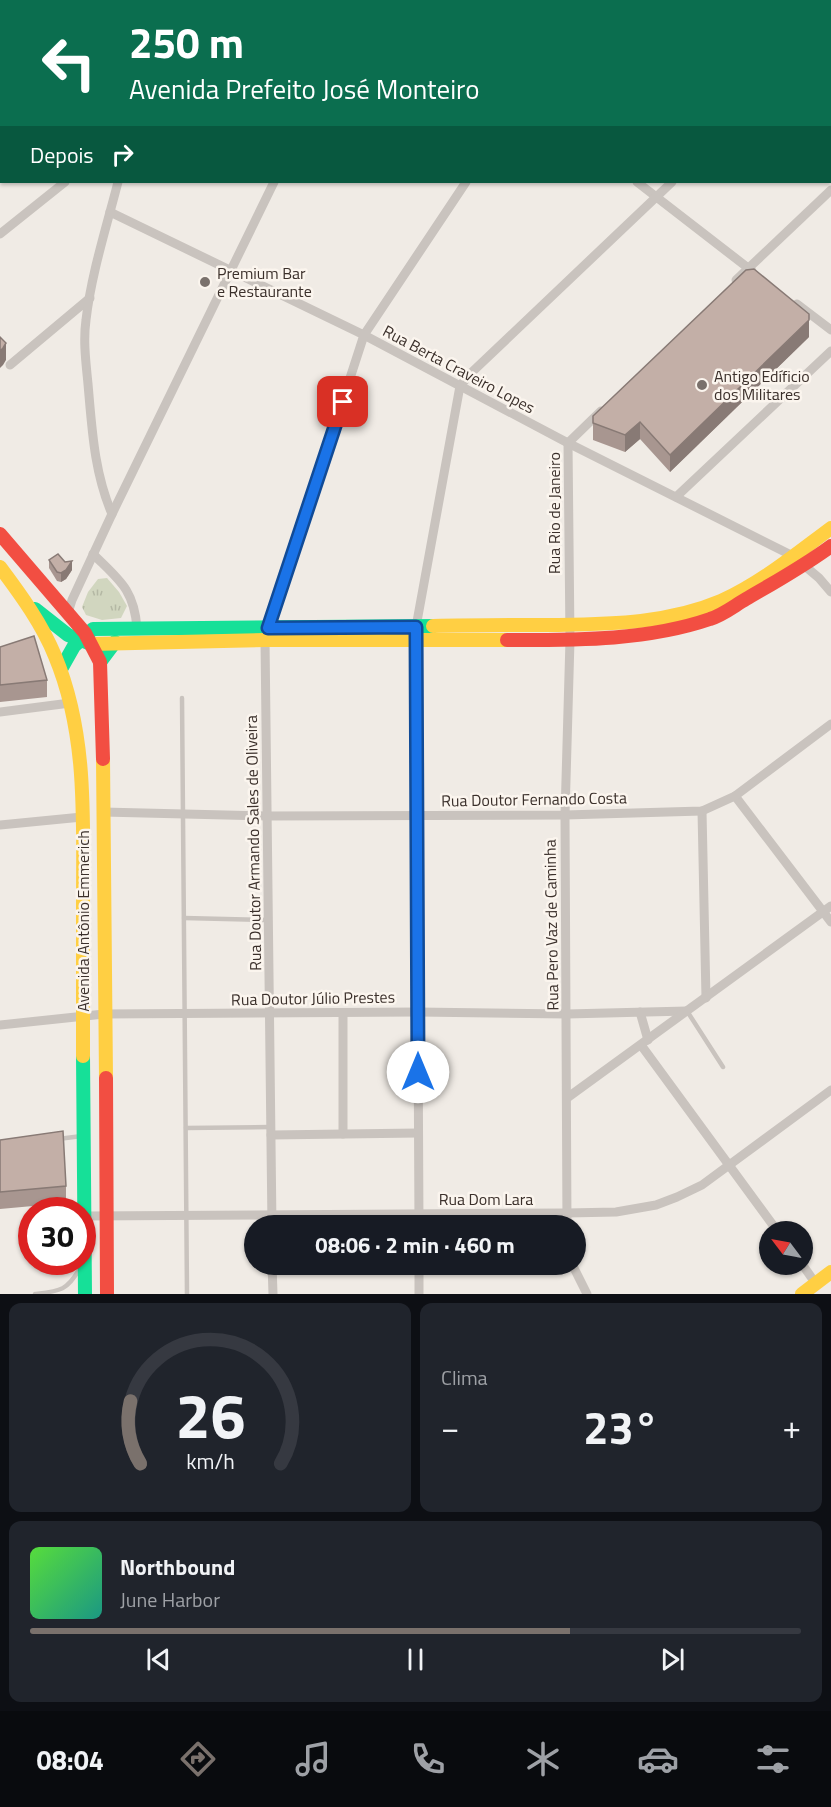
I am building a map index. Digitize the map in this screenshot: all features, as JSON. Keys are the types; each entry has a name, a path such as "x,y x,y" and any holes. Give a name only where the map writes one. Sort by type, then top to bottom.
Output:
{"main road":[{"path":"114,635 416,633 569,624 623,624 706,607 745,587 831,528"},
{"path":"0,534 68,613 64,623 57,628"},
{"path":"416,633 570,640 630,635 683,627 713,618 805,566 831,546"},
{"name":"Avenida Antônio Emmerich","path":"0,567 27,601 61,669 79,753 82,817 86,1197"},
{"path":"27,601 57,628 85,640 137,628 267,634"},
{"name":"Avenida Antônio Emmerich","path":"68,613 100,662 103,711 107,1294"},
{"path":"100,662 114,635"},
{"path":"61,669 85,640"},
{"path":"802,1294 831,1272"},
{"name":"Avenida Antônio Emmerich","path":"85,1275 85,1294"}],"street":[{"path":"0,234 59,183"},
{"path":"112,514 98,477 85,342 90,298 118,183"},
{"path":"68,613 112,514 274,183"},
{"name":"Rua Doutor Armando Sales de Oliveira","path":"272,1215 267,634 364,336 465,183"},
{"path":"639,183 758,275"},
{"path":"419,1214 416,633 460,386 671,183"},
{"path":"731,285 831,190"},
{"name":"Rua Berta Craveiro Lopes","path":"110,212 364,336 568,443 793,556 831,592"},
{"path":"785,296 831,330"},
{"path":"10,365 90,298"},
{"path":"676,497 831,351"},
{"name":"Rua Rio de Janeiro","path":"569,624 568,443 611,401"},
{"path":"93,554 127,590 134,604 137,628"},
{"name":"Rua Pero Vaz de Caminha","path":"567,1213 565,815 569,624"},
{"path":"0,712 70,703"},
{"name":"Rua Doutor Fernando Costa","path":"103,812 267,816 565,815 702,811 735,796 831,724"},
{"path":"735,796 827,909 831,922"},
{"path":"702,811 706,998"},
{"path":"0,825 82,817"},
{"path":"567,1098 827,909"},
{"name":"Rua Doutor Júlio Prestes","path":"0,1025 104,1014 418,1012 567,1014 687,1011"},
{"path":"640,1012 645,1042 770,1221"},
{"path":"343,1013 343,1134"},
{"name":"Rua Dom Lara","path":"272,1215 616,1212 656,1204 702,1185 831,1090"},
{"path":"271,1131 343,1134 418,1133"},
{"name":"Rua Dom Lara","path":"96,1216 244,1215"},
{"path":"272,1275 273,1294"},
{"path":"419,1275 419,1294"},
{"path":"578,1275 587,1294"},
{"path":"810,1275 816,1284"}],"lane":[{"path":"182,698 187,1294"},
{"path":"184,918 268,920"},
{"path":"687,1011 723,1067"},
{"path":"186,1128 271,1131"},
{"path":"53,1139 85,1136"},
{"path":"35,1294 64,1289 77,1275"}],"green space":[{"path":"107,578 127,606 121,618 102,620 86,615 82,607 88,592 98,579"}],"building":[{"name":"Antigo Edíficio dos Militares","path":"754,269 809,314 809,320 670,455 640,422 625,435 593,423 593,416 746,270"},
{"path":"0,337 6,343 0,351"},
{"path":"58,554 65,562 72,561 61,573 57,572 49,560"},
{"path":"34,636 47,680 0,685 0,647"},
{"path":"63,1131 66,1186 0,1192 0,1140"}],"traffic: fast":[{"path":"35,609 68,635 91,644"},
{"path":"61,669 74,646 93,629 433,626"},
{"path":"100,662 115,642"},
{"path":"83,1056 85,1294"}],"traffic: slow":[{"path":"433,626 594,624 659,618 701,609 750,586 831,528"},
{"path":"0,567 16,588 50,644 66,686 73,717 83,811 83,1056"},
{"path":"91,644 265,640 507,640"},
{"path":"103,759 106,1078"},
{"path":"802,1294 831,1272"}],"traffic: jam":[{"path":"0,534 85,633 100,662 103,759"},
{"path":"507,640 610,638 661,632 686,626 724,613 831,546"},
{"path":"106,1078 107,1294"}],"place":[{"name":"Premium Bar e Restaurante","path":"205,282"},
{"name":"Antigo Edíficio dos Militares","path":"702,385"}],"route":[{"path":"343,402 268,628 416,627 418,1072"}]}
